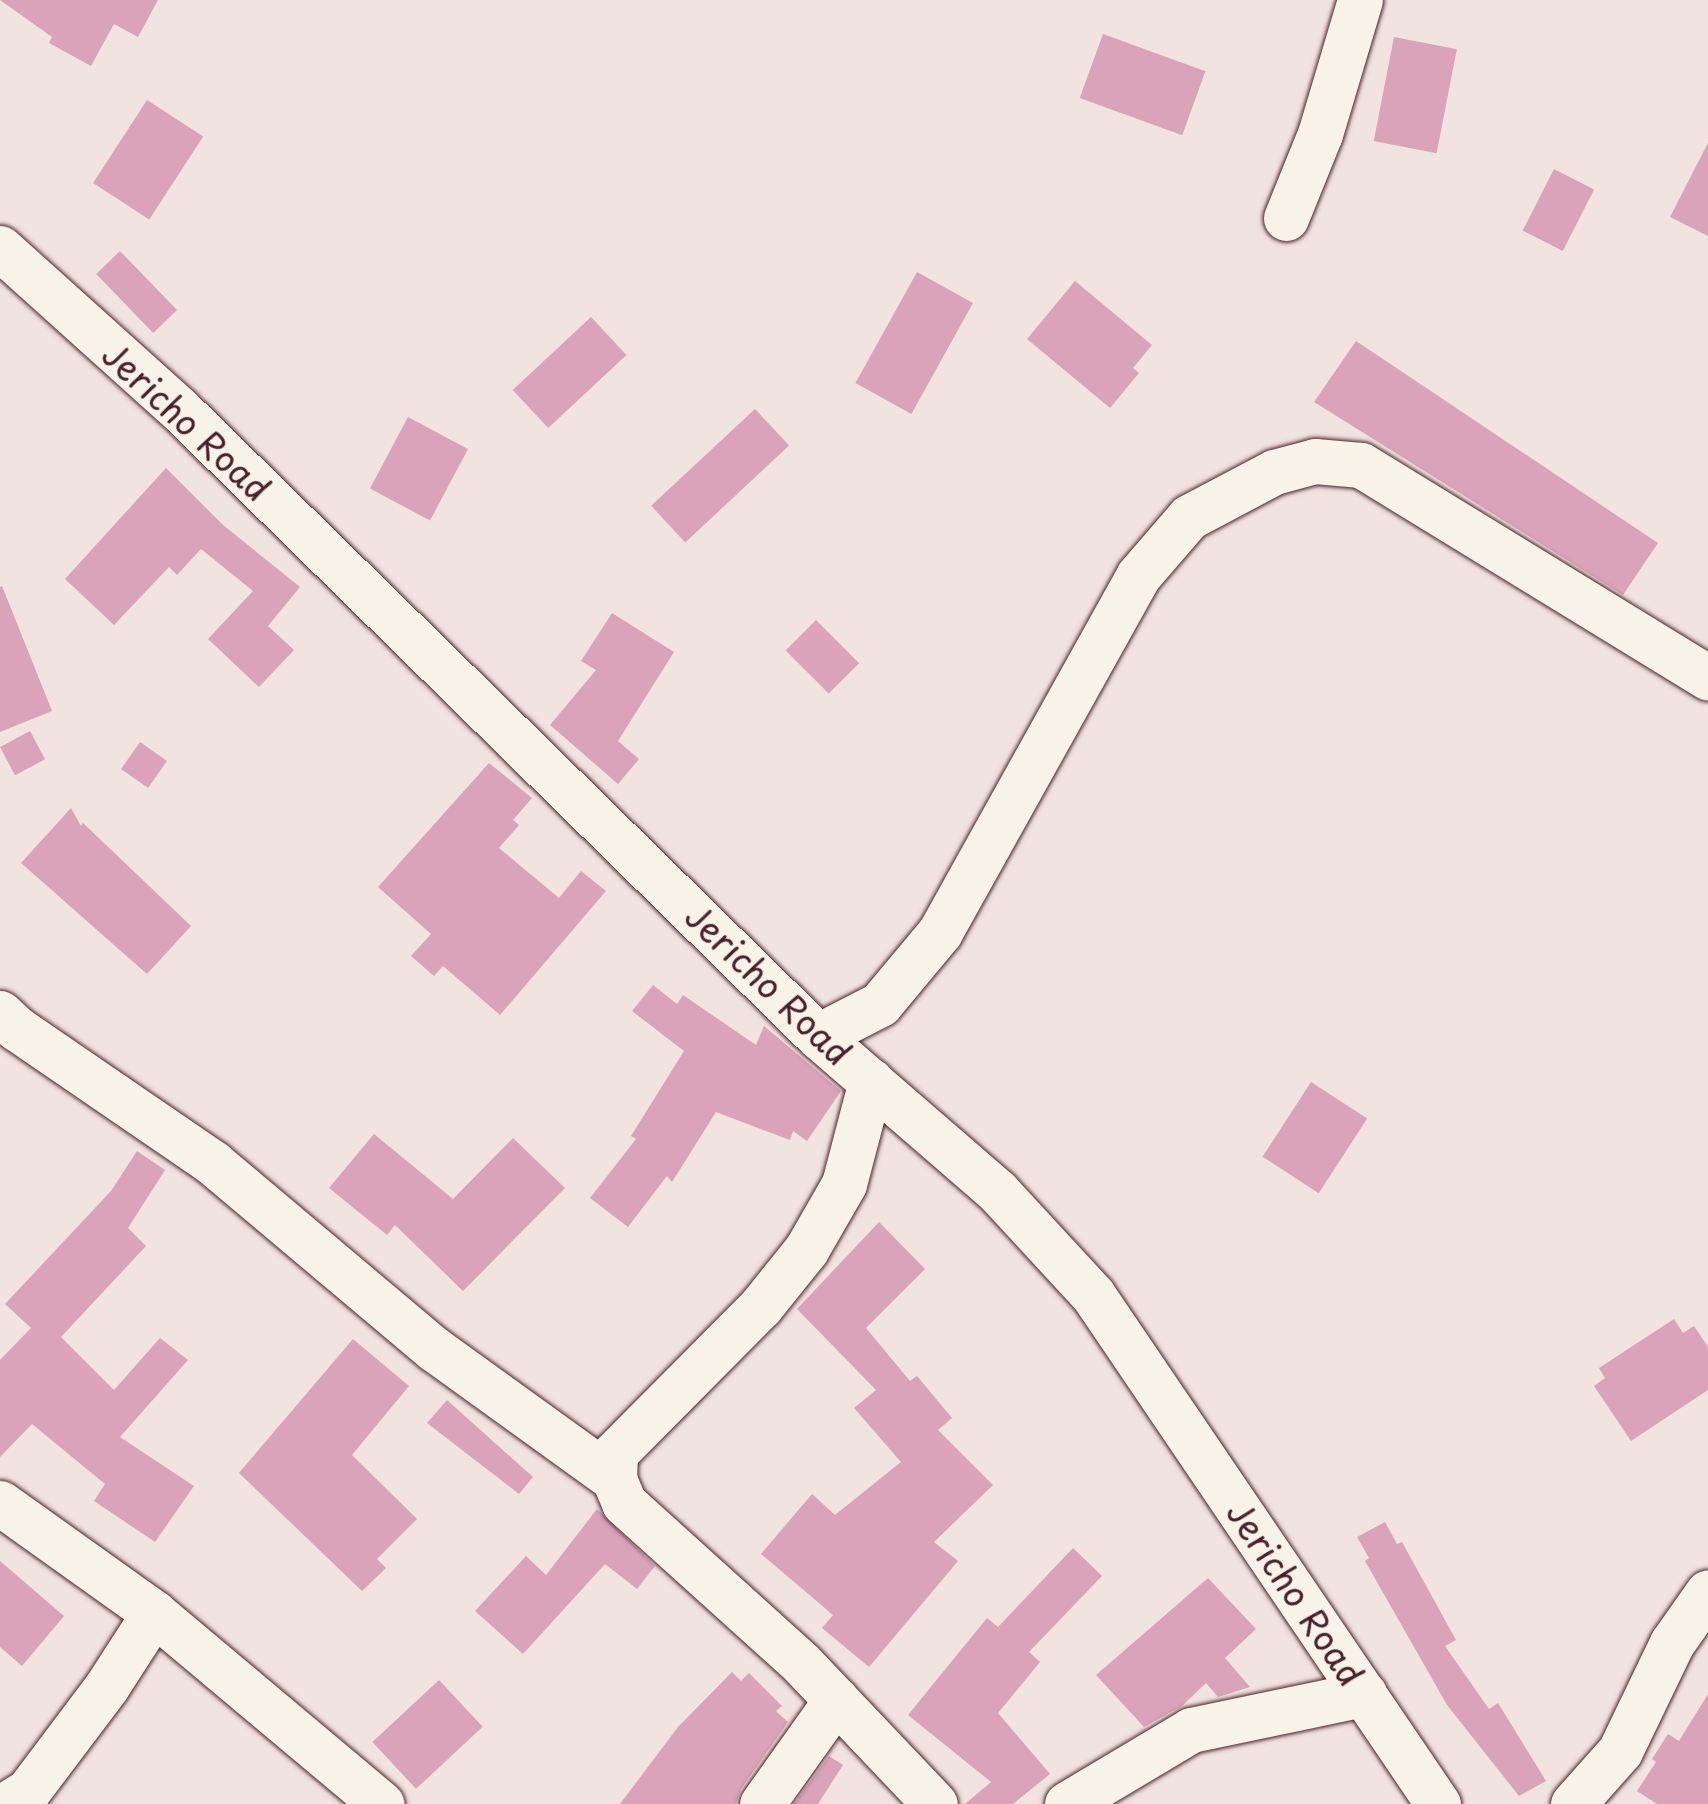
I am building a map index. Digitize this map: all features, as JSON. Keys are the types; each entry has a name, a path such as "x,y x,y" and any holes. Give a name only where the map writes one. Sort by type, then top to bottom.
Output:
{"street":[{"path":"1286,218 1320,134 1360,0"},
{"name":"Jericho Road","path":"0,248 178,409 818,1036 998,1192 1093,1295 1438,1804"},
{"path":"818,1036 880,1004 940,932 1138,576 1190,518 1274,472 1316,461 1360,466 1708,678"},
{"path":"0,1012 16,1028 212,1163 434,1349 614,1480"},
{"path":"871,1081 844,1184 806,1250 761,1306 615,1453 614,1480 624,1504 836,1700 934,1804"},
{"path":"0,1504 154,1613 382,1804"},
{"path":"1574,1804 1620,1751 1672,1643 1708,1592"},
{"path":"8,1804 28,1791 108,1686 154,1613"},
{"path":"1067,1804 1191,1730 1364,1694"},
{"path":"762,1804 836,1700"}],"building":[{"path":"0,0 158,0 138,37 114,24 91,66 49,43 52,37"},
{"path":"1103,34 1205,71 1182,135 1080,98"},
{"path":"1394,37 1457,49 1437,153 1374,141"},
{"path":"147,100 203,136 149,220 93,183"},
{"path":"1708,143 1708,236 1670,217"},
{"path":"1554,169 1594,189 1563,251 1523,230"},
{"path":"120,251 177,310 153,333 96,274"},
{"path":"917,272 973,303 911,414 855,383"},
{"path":"1075,281 1152,345 1133,368 1139,373 1110,408 1027,339"},
{"path":"591,317 626,355 548,428 513,390"},
{"path":"1356,341 1658,543 1623,595 1314,402"},
{"path":"755,409 789,446 685,542 651,506"},
{"path":"408,417 468,449 430,520 370,489"},
{"path":"166,468 223,525 300,587 268,626 294,650 259,687 208,639 253,591 201,549 177,575 169,567 114,625 65,579"},
{"path":"0,587 52,711 0,732"},
{"path":"612,613 674,652 618,741 639,759 618,784 550,725 596,670 581,661"},
{"path":"816,620 859,663 829,694 786,650"},
{"path":"30,731 45,759 15,775 0,747"},
{"path":"140,742 167,761 148,788 121,769"},
{"path":"489,763 532,798 513,820 519,825 499,848 559,898 581,871 606,891 500,1015 443,966 434,976 411,956 431,934 378,887"},
{"path":"71,808 81,826 83,823 191,926 147,974 21,863"},
{"path":"653,985 677,1004 683,995 756,1045 764,1026 841,1091 807,1141 793,1131 790,1140 716,1112 672,1182 667,1176 628,1227 590,1198 636,1139 631,1136 684,1051 632,1011"},
{"path":"1311,1082 1367,1118 1319,1193 1263,1157"},
{"path":"374,1134 453,1199 513,1138 565,1188 463,1291 395,1225 387,1235 329,1188"},
{"path":"137,1151 165,1170 128,1228 146,1246 61,1337 114,1390 160,1338 188,1360 120,1437 194,1486 155,1542 94,1501 105,1484 32,1424 0,1457 0,1360 31,1328 5,1304 111,1191"},
{"path":"879,1222 925,1269 866,1328 910,1381 917,1376 952,1418 938,1430 993,1485 934,1542 958,1561 869,1667 822,1628 833,1615 761,1554 812,1494 835,1515 901,1462 854,1408 876,1390 797,1309"},
{"path":"1674,1319 1683,1333 1694,1326 1708,1347 1708,1390 1631,1441 1594,1386 1605,1378 1599,1368"},
{"path":"353,1339 409,1386 352,1455 417,1519 377,1559 386,1568 362,1591 239,1473"},
{"path":"447,1400 533,1477 519,1494 427,1423"},
{"path":"597,1509 655,1566 637,1589 605,1564 523,1654 475,1611 526,1556 546,1575"},
{"path":"1385,1522 1397,1544 1402,1542 1456,1640 1445,1646 1489,1709 1498,1703 1546,1781 1519,1796 1447,1705 1365,1561 1369,1558 1357,1537"},
{"path":"1073,1548 1102,1576 1029,1652 1040,1662 998,1713 1050,1774 1013,1804 965,1804 991,1782 908,1715 987,1618 998,1627"},
{"path":"0,1561 64,1616 22,1666 0,1647"},
{"path":"1208,1578 1256,1629 1225,1658 1250,1687 1218,1697 1206,1683 1182,1706 1144,1727 1096,1675"},
{"path":"732,1672 741,1681 749,1673 782,1706 776,1711 788,1722 741,1789 736,1804 620,1804 678,1727"},
{"path":"439,1680 483,1727 416,1789 372,1742"},
{"path":"1708,1694 1708,1804 1657,1804 1637,1791 1668,1734 1679,1741"},
{"path":"829,1756 843,1765 818,1804 794,1804"}]}
